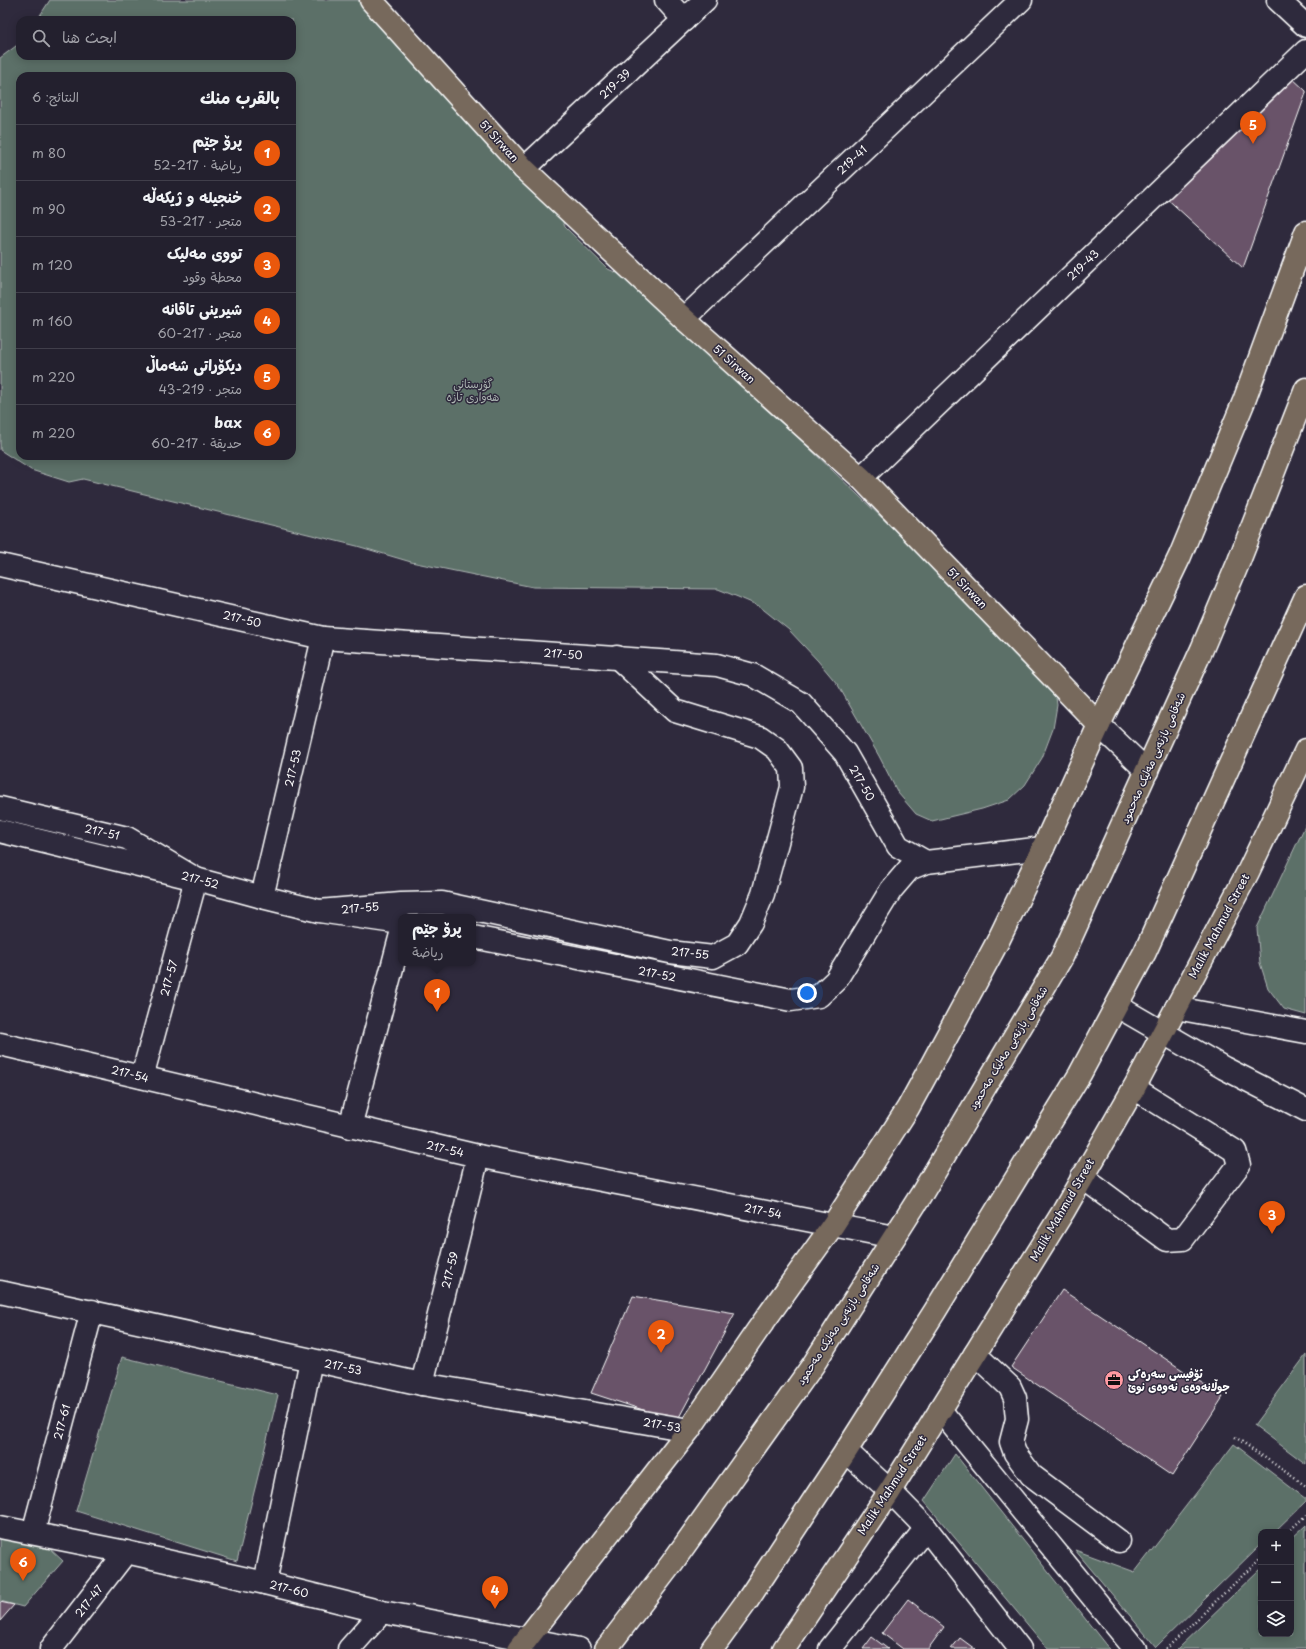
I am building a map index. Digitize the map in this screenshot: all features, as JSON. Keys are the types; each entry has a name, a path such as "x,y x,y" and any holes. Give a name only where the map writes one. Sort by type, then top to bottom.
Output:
{"main road":[{"name":"51 Sirwan","path":"371,0 524,169 684,319 861,478 1099,725"},
{"path":"523,1644 689,1430 757,1331 833,1225 918,1089 998,941 1044,848 1099,725 1180,556 1244,401 1306,232"},
{"name":"شەقامی بازنەیی مەلیک مەحمود","path":"606,1649 672,1563 813,1365 921,1195 1062,957 1215,620 1306,389"},
{"path":"712,1649 747,1601 846,1451 935,1311 1067,1095 1117,1006 1145,952 1306,596"},
{"name":"Malik Mahmud Street","path":"784,1649 890,1491 1063,1212 1134,1088 1248,872 1306,750"}],"street":[{"path":"666,0 684,20"},
{"name":"219-39","path":"524,169 705,0"},
{"name":"219-41","path":"684,319 1021,0"},
{"path":"1278,0 1306,26"},
{"name":"219-43","path":"861,478 1306,51"},
{"name":"217-50","path":"0,565 323,638 717,665 753,675 801,703 845,753 898,846 926,862"},
{"name":"217-53","path":"262,897 323,638"},
{"name":"217-55","path":"319,911 402,904 442,903 670,952 713,957 737,944 751,923 763,894 792,787 791,768 777,749 760,737 675,711 617,657"},
{"path":"1099,725 1147,771"},
{"name":"217-51","path":"0,808 127,838 196,879"},
{"name":"217-52","path":"0,831 319,911 398,923"},
{"path":"926,862 1044,848"},
{"name":"217-52","path":"476,938 791,1000 819,996 836,980 891,890 909,869 926,862"},
{"name":"217-57","path":"142,1077 196,879"},
{"path":"350,1127 398,945"},
{"path":"1117,1006 1224,1068 1306,1110"},
{"path":"1176,1008 1306,1032"},
{"name":"217-54","path":"0,1044 478,1156 894,1237"},
{"path":"1082,1177 1167,1240 1175,1241 1183,1239 1239,1165 1235,1151 1134,1088"},
{"name":"217-59","path":"422,1384 478,1156"},
{"name":"217-53","path":"0,1292 422,1384 689,1430"},
{"name":"217-61","path":"32,1533 92,1311"},
{"path":"975,1354 1010,1387 1015,1398 1017,1419 1011,1442 1015,1453 1031,1475 1119,1541"},
{"path":"265,1583 311,1360"},
{"path":"940,1410 1135,1649"},
{"path":"846,1451 890,1491 926,1528 1020,1649"},
{"name":"217-60","path":"0,1527 126,1552 265,1583 382,1612 523,1644 579,1649"},
{"path":"830,1649 926,1528"},
{"name":"217-47","path":"51,1649 126,1552"},
{"path":"349,1649 382,1612"}],"path":[{"path":"1235,1437 1306,1486"},
{"path":"1291,1529 1306,1514"},
{"path":"1166,1649 1258,1561"}],"green space":[{"name":"گۆڕستانی هەواری تازە","path":"50,0 377,0 556,207 565,227 608,269 635,281 1054,683 1057,705 1053,729 1042,758 1025,785 1009,800 982,809 932,821 916,814 898,793 879,756 838,685 818,661 789,630 759,606 718,589 533,587 411,562 357,546 83,479 69,482 31,470 0,450 0,58 16,46 16,60 296,60 296,16 40,16"},
{"path":"1306,824 1306,1015 1284,1009 1268,988 1260,963 1257,928"},
{"path":"1306,1355 1306,1464 1254,1425"},
{"path":"122,1357 278,1395 237,1561 76,1511"},
{"path":"1234,1444 1306,1499 1306,1501 1277,1529 1258,1529 1258,1547 1156,1647 1075,1550 1135,1572"},
{"path":"955,1454 1109,1649 1048,1649 924,1501"},
{"path":"1306,1525 1306,1649 1177,1649 1258,1571 1258,1637 1294,1637 1294,1536"},
{"path":"0,1526 33,1533 63,1561 23,1607 0,1601"}],"building":[{"path":"1290,76 1306,91 1306,93 1243,268 1163,195"},
{"name":"ئۆفیسی سەرەکی جوڵانەوەی نەوەی نوێ","path":"1062,1290 1223,1397 1172,1476 1011,1367"},
{"path":"633,1296 735,1313 677,1421 591,1393"},
{"path":"908,1599 944,1627 928,1649 903,1649 882,1633"},
{"path":"0,1602 14,1605 0,1621"},
{"path":"872,1637 888,1649 863,1649"},
{"path":"960,1638 975,1649 951,1649"}],"place":[{"name":"دیکۆراتی شەماڵ","path":"1253,144"},
{"name":"پرۆ جێم","path":"437,1012"},
{"name":"تووی مەلیک","path":"1272,1234"},
{"name":"خنجیلە و ژیکەڵە","path":"661,1353"},
{"name":"ئۆفیسی سەرەکی جوڵانەوەی نەوەی نوێ","path":"1114,1380"},
{"name":"bax","path":"23,1581"},
{"name":"شیرینی تاقانه","path":"495,1609"}]}
